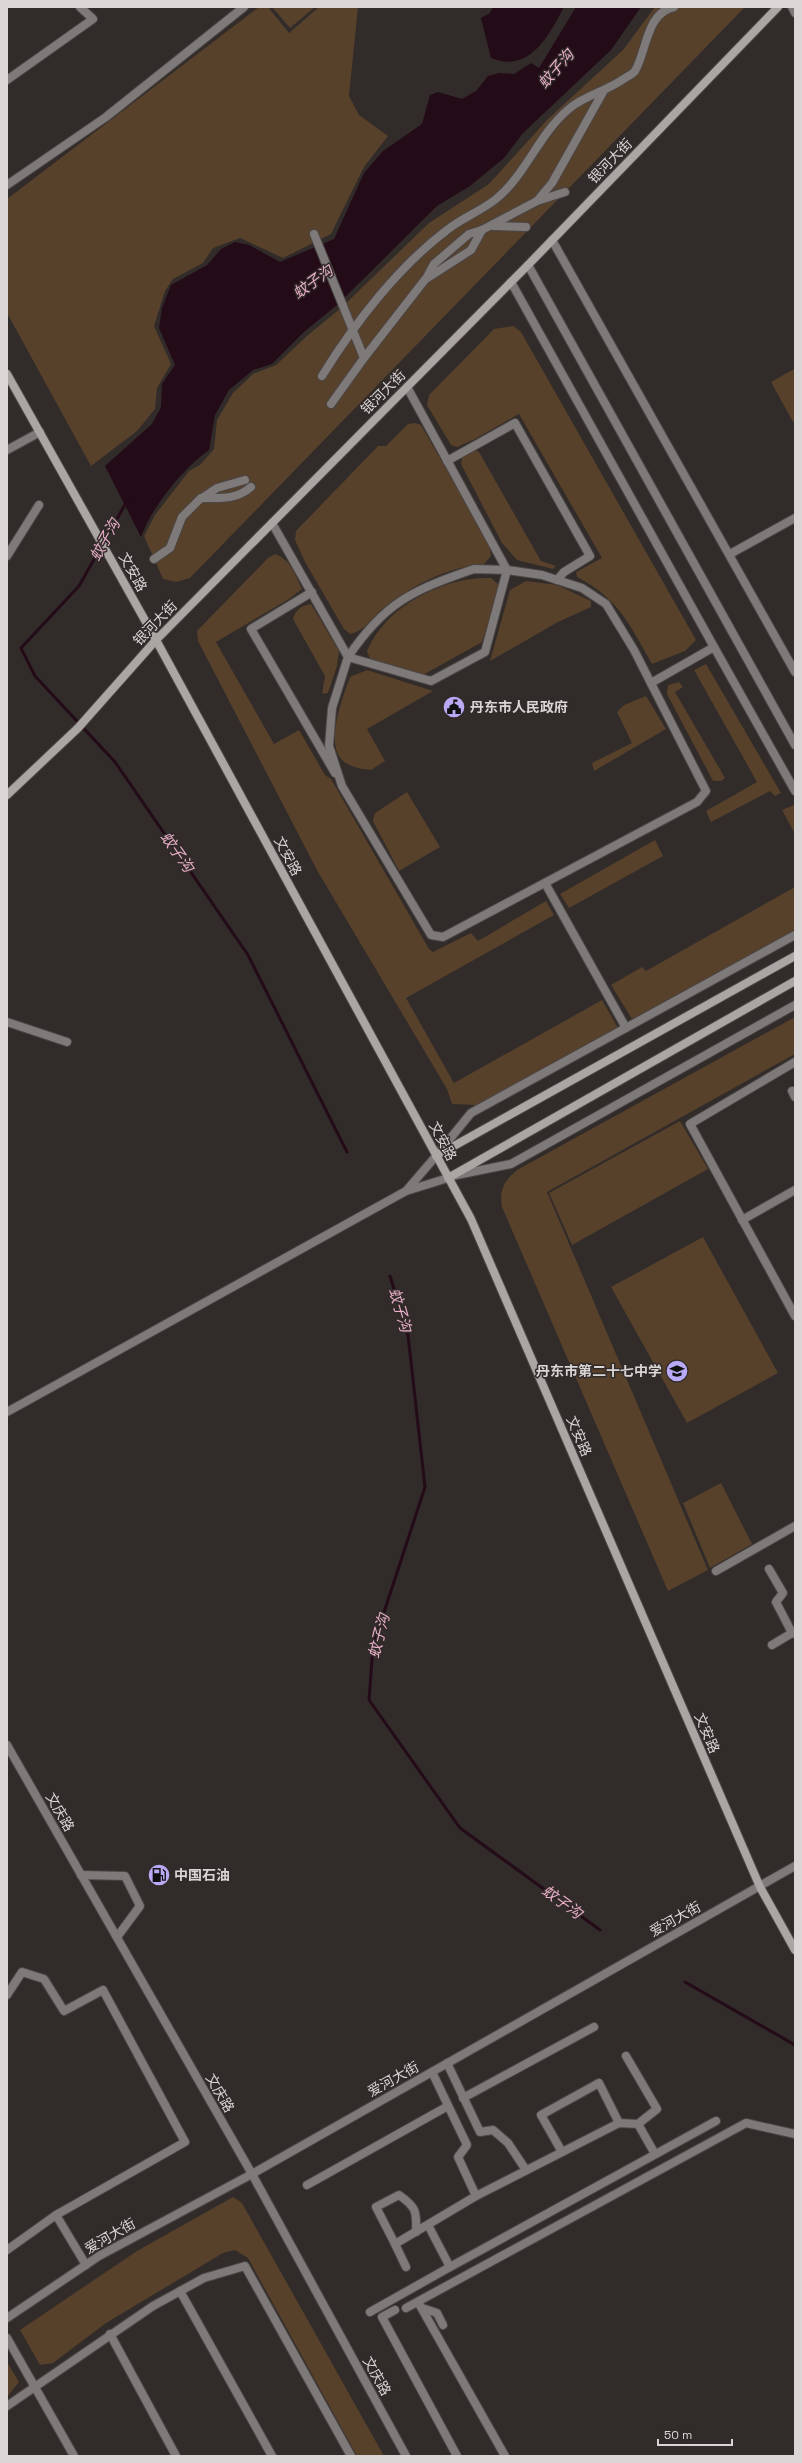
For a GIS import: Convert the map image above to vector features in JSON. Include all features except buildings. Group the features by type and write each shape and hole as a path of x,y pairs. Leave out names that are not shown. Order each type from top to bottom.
{"main road":[{"name":"银河大街","path":"7,795 81,725 156,640 528,265 778,7"},
{"name":"文安路","path":"7,374 156,640 471,1219 760,1887 795,1950"},
{"path":"436,1156 795,956"},
{"path":"448,1178 795,981"}],"street":[{"path":"7,80 93,19 80,7"},
{"path":"7,185 106,117 244,7"},
{"path":"322,376 351,331 418,256 447,230 496,199 516,178 538,142 570,107 603,92 635,72 649,29 667,8 674,7"},
{"path":"792,7 795,13"},
{"path":"537,201 552,183 603,92"},
{"path":"331,404 364,358 426,279 434,264 469,234 491,226 537,201 565,192"},
{"path":"491,226 526,227"},
{"path":"426,279 471,250 482,230"},
{"path":"314,234 351,331 364,358"},
{"path":"552,240 795,672"},
{"path":"528,265 795,745"},
{"path":"510,282 795,791"},
{"path":"272,522 348,657 431,681 485,652 507,570 407,386"},
{"path":"447,460 515,423 590,556 564,572 557,580"},
{"path":"7,450 40,432"},
{"path":"154,559 170,548 182,517 201,498 217,488 245,480"},
{"path":"201,498 226,498 242,494 251,487"},
{"path":"7,556 39,505"},
{"path":"730,554 795,518"},
{"path":"312,592 251,629 342,786 431,935 443,937 697,802 706,791 651,683 606,604 582,588 542,575 507,570 474,569 427,585 394,604 363,635 348,657 332,708 329,746 342,786"},
{"path":"651,683 714,647"},
{"path":"545,883 626,1028"},
{"path":"406,1190 471,1113 795,935"},
{"path":"7,1412 406,1190 448,1178 511,1164 795,1005"},
{"path":"7,1022 68,1042"},
{"path":"795,1062 690,1124 795,1316"},
{"path":"742,1220 795,1190"},
{"path":"716,1571 795,1526"},
{"path":"769,1569 783,1593 776,1602 794,1633 772,1645"},
{"name":"文庆路","path":"7,1745 252,2174 406,2456"},
{"name":"爱河大街","path":"7,2318 86,2265 252,2174 795,1866"},
{"path":"81,1875 125,1876 140,1906 116,1937"},
{"path":"7,1995 22,1972 44,1979 64,2012 103,1990 185,2142 56,2215 7,2250"},
{"path":"464,2098 594,2027"},
{"path":"394,2244 476,2196 526,2170 619,2123 638,2124 657,2109 626,2056"},
{"path":"447,2063 480,2132 493,2130 508,2143 526,2170"},
{"path":"432,2072 467,2145 458,2157 476,2196"},
{"path":"562,2152 541,2115 600,2083 619,2123"},
{"path":"307,2185 448,2106"},
{"path":"370,2312 716,2121"},
{"path":"638,2124 655,2154"},
{"path":"406,2308 420,2305 746,2124 795,2134"},
{"path":"406,2267 376,2207 399,2196 413,2205 417,2216 416,2232"},
{"path":"56,2215 86,2265"},
{"path":"428,2225 450,2267"},
{"path":"7,2406 110,2334 180,2291 204,2278 245,2266 351,2456"},
{"path":"180,2291 272,2456"},
{"path":"420,2305 437,2313 443,2325"},
{"path":"420,2305 505,2456"},
{"path":"395,2310 382,2316 457,2456"},
{"path":"110,2334 176,2456"},
{"path":"7,2338 74,2456"}],"shaded area":[{"path":"259,7 268,7 289,33 319,7 358,7 349,96 359,115 388,136 364,167 331,234 283,258 240,238 213,248 203,263 173,279 165,291 154,326 171,364 157,388 155,409 137,431 91,466 7,313 7,199"},
{"path":"272,7 315,7 290,28"},
{"path":"655,7 745,7 190,578 176,582 163,579 144,536 155,515 189,471 200,465 214,449 217,420 233,393 253,374 276,365 308,335 341,308 429,223 489,184 548,119 623,50"},
{"path":"513,326 521,332 696,640 685,651 652,664 637,637 613,603 591,585 577,577 576,572 602,558 519,414 473,440 457,447 451,445 427,405 429,395 494,329"},
{"path":"794,369 795,421 793,422 771,382"},
{"path":"415,423 421,425 489,544 491,556 484,564 456,569 430,579 417,586 381,610 360,630 350,634 344,629 305,562 295,540 296,531 378,446 386,446 408,424"},
{"path":"475,450 479,452 541,561 556,566 553,569 517,560 502,543 461,464 462,458"},
{"path":"275,554 289,564 302,589 289,599 216,642 274,744 299,730 325,775 331,779 429,949 433,952 471,933 478,941 546,901 554,915 406,998 454,1083 602,1000 618,1028 476,1105 452,1104 447,1089 318,872 198,641 197,631 268,558"},
{"path":"491,578 499,585 499,589 482,642 423,675 375,662 370,659 367,651 376,635 388,620 418,597 436,588 455,582"},
{"path":"526,581 557,585 591,601 591,607 558,622 490,661 510,590"},
{"path":"311,604 339,651 337,666 328,693 322,694 325,676 293,619 299,608"},
{"path":"706,664 781,793 775,796 770,791 711,822 706,811 757,782 694,670"},
{"path":"367,670 433,691 367,729 385,761 371,770 355,767 342,760 337,752 335,743 337,719 350,677"},
{"path":"679,682 683,687 675,692 725,778 721,781 713,781 667,694 668,685"},
{"path":"646,696 666,729 594,771 592,763 632,743 617,712 624,705"},
{"path":"407,792 440,847 399,871 373,821 375,813"},
{"path":"794,805 795,807 795,834 782,810"},
{"path":"655,840 663,856 569,908 560,894"},
{"path":"795,887 795,930 632,1019 611,985 642,967 646,971"},
{"path":"795,1017 795,1054 547,1192 708,1570 668,1591 502,1207 502,1191 506,1182 517,1170"},
{"path":"680,1121 708,1169 572,1245 549,1193"},
{"path":"703,1237 778,1373 687,1423 611,1287"},
{"path":"721,1483 752,1544 710,1568 683,1503"},
{"path":"233,2197 242,2203 384,2456 357,2456 248,2258 235,2250 223,2253 106,2323 53,2363 40,2365 20,2330 137,2251"},
{"path":"7,2362 19,2382 7,2397"}],"water":[{"path":"493,7 564,7 545,40 536,49 517,61 505,62 491,58 481,18 490,13"},
{"path":"576,7 641,7 611,50 523,133 504,158 470,186 437,206 337,305 305,331 272,364 253,370 229,390 215,415 209,450 189,467 169,489 146,525 141,537 105,466 152,424 161,407 162,384 175,365 159,328 162,308 171,285 207,265 221,249 235,242 249,245 280,262 334,239 364,173 383,151 422,124 430,95 438,92 462,99 476,91 488,76 499,73 514,74 531,63 539,68"}],"waterway":[{"name":"蚊子沟","path":"127,501 79,586 21,648 35,676 115,762 248,955 347,1152"},
{"name":"蚊子沟","path":"390,1276 408,1335 425,1487 373,1646 369,1700 460,1828 600,1930"},
{"name":"蚊子沟","path":"685,1982 795,2045"}],"place":[{"name":"丹东市人民政府","path":"454,707"},
{"name":"丹东市第二十七中学","path":"677,1371"},
{"name":"中国石油","path":"159,1875"}]}
